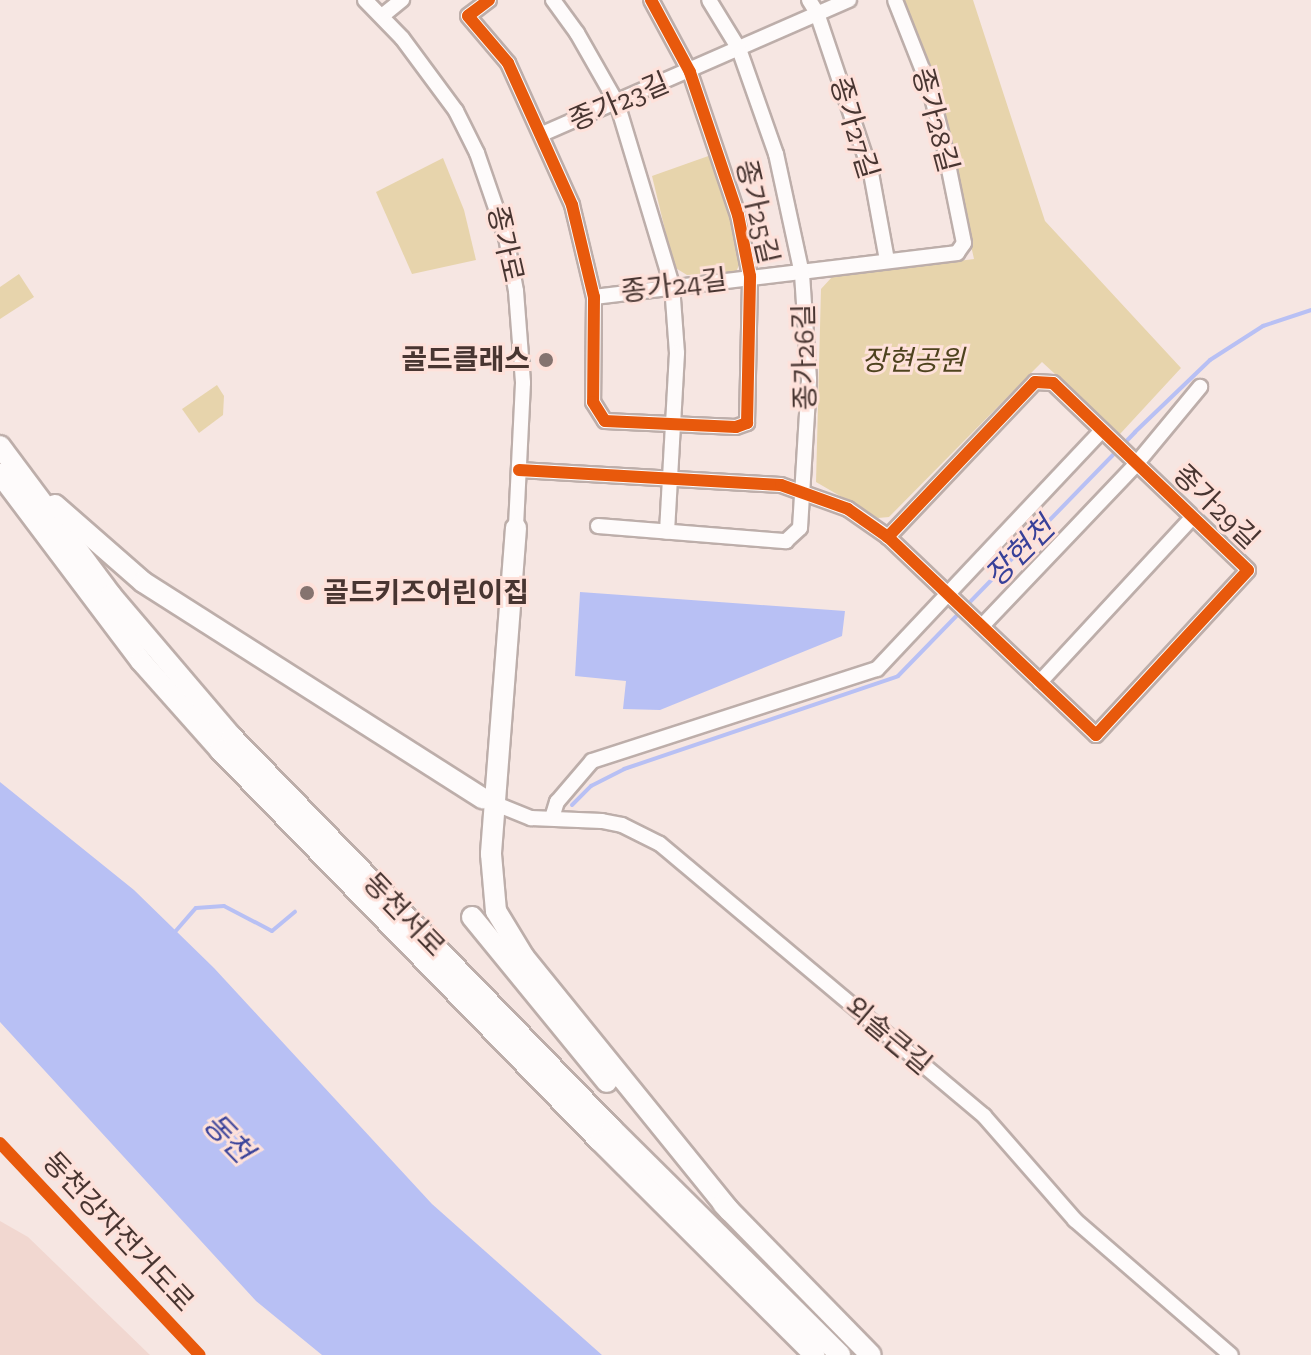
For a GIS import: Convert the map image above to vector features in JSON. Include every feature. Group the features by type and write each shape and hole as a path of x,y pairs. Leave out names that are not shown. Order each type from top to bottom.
{"main road":[{"path":"0,445 49,500 127,570 489,801"},
{"name":"동천서로","path":"0,445 111,595 232,737 612,1129 840,1355"},
{"name":"동천서로","path":"0,476 141,661 220,750 632,1174 815,1355"},
{"path":"516,528 493,828 492,893 496,911 514,944 730,1211"},
{"path":"472,917 637,1116 871,1355"}],"street":[{"name":"종가로","path":"365,0 382,16 456,111 492,189 506,237 521,338 516,528"},
{"path":"382,16 402,0"},
{"path":"489,0 468,16 508,63 572,205 594,297 593,402 605,421 673,423"},
{"path":"553,0 577,33 617,103 672,285 677,353 667,532"},
{"name":"종가25길","path":"651,0 690,72 738,215 750,276 747,423 736,427 673,423"},
{"name":"종가26길","path":"598,526 786,541 800,528 809,379 802,274 776,154 739,49 709,0"},
{"name":"종가23길","path":"542,134 690,72 739,49 813,7 849,0"},
{"name":"종가28길","path":"895,0 929,86 964,243"},
{"name":"종가27길","path":"813,7 871,173 887,260"},
{"name":"종가24길","path":"594,297 672,285 802,274 887,260 957,253 964,243"},
{"name":"종가29길","path":"519,470 781,485 848,509 888,537 1096,735 1248,570 1191,519 1053,383 1035,382 888,537"},
{"name":"종가29길","path":"978,623 1200,387"},
{"path":"552,818 557,802 592,761 666,740 877,669 1105,433"},
{"name":"종가29길","path":"1040,682 1191,519"},
{"name":"외솔큰길","path":"489,801 531,818 622,825 660,844 984,1116 1075,1220 1231,1355"}],"shaded area":[{"path":"0,1221 28,1237 150,1355 0,1355"}],"green space":[{"name":"장현공원","path":"904,0 973,0 1045,221 1181,368 1120,434 1042,362 889,517 878,518 816,482 821,289 832,277 974,259 932,69"},
{"path":"714,154 734,220 740,263 736,272 687,275 674,267 652,176"},
{"path":"443,158 464,210 476,260 412,274 376,192"},
{"path":"19,274 34,297 0,319 0,287"},
{"path":"217,385 224,396 223,415 199,433 182,409"}],"water":[{"path":"580,592 845,611 842,636 660,710 623,709 626,681 575,676"},
{"name":"동천","path":"0,782 134,890 214,968 432,1204 602,1355 322,1355 256,1301 0,1022"}],"waterway":[{"name":"장현천","path":"572,805 591,786 624,769 898,676 1135,432 1210,360 1263,326 1311,310"},
{"name":"장현천","path":"174,933 196,908 224,906 272,931 295,912"}],"cycle path":[{"path":"489,0 468,16 508,63 572,205 594,297 593,402 605,421 736,427 747,423 750,276 738,215 690,72 651,0"},
{"path":"519,470 781,485 848,509 888,537 1096,735 1248,570 1053,383 1035,382 888,537"},
{"name":"동천강자전거도로","path":"0,1143 200,1355"}],"place":[{"name":"골드클래스","path":"546,360"},
{"name":"골드키즈어린이집","path":"307,593"}]}
